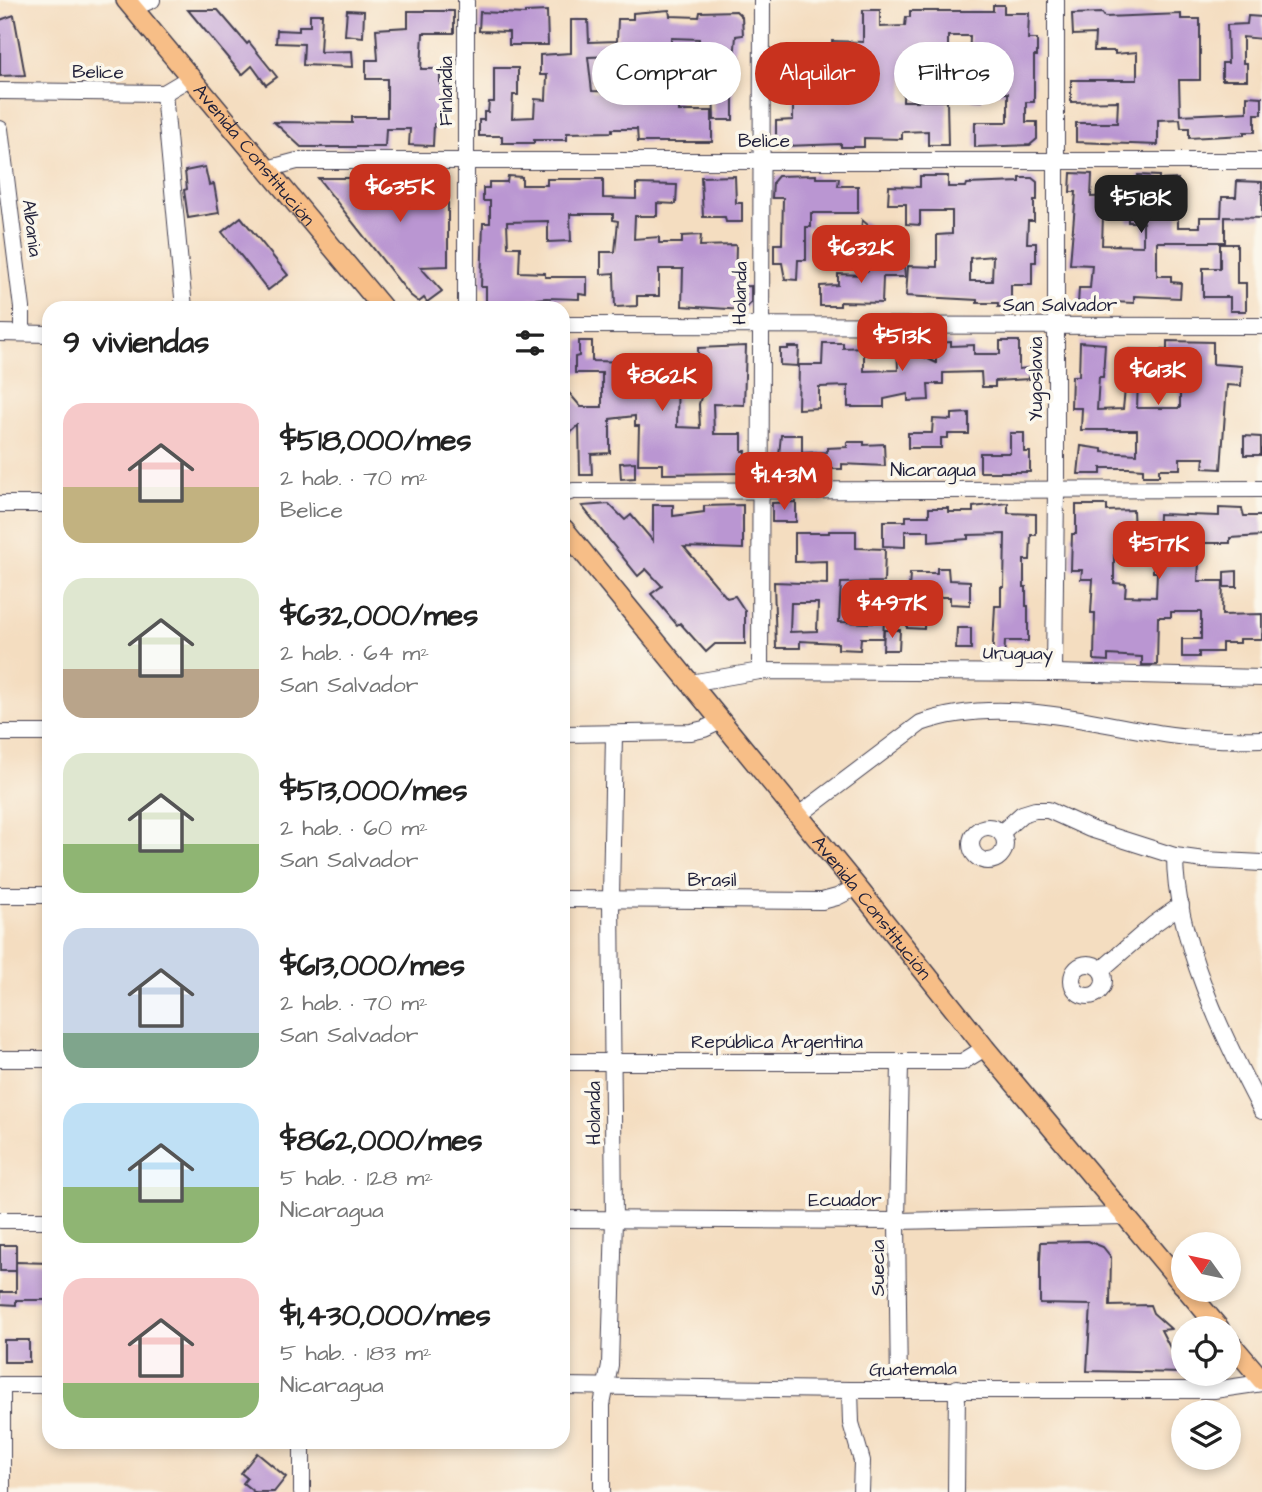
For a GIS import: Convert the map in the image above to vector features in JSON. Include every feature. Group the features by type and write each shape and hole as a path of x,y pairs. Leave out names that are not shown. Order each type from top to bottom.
{"main road":[{"name":"Avenida Constitución","path":"130,4 377,301"},
{"name":"Avenida Constitución","path":"570,536 985,1048 1171,1270"},
{"path":"1197,1302 1209,1316"},
{"path":"1241,1356 1262,1381"}],"street":[{"path":"130,4 152,0"},
{"name":"Finlandia","path":"466,0 466,301"},
{"name":"Holanda","path":"760,671 762,0"},
{"name":"Yugoslavia","path":"1054,673 1056,0"},
{"path":"183,301 164,93 191,77"},
{"name":"Belice","path":"0,91 164,93"},
{"name":"Albania","path":"0,129 22,309 22,333"},
{"name":"Belice","path":"267,169 297,161 1262,161"},
{"name":"San Salvador","path":"570,325 1262,326"},
{"path":"0,333 42,334"},
{"name":"Nicaragua","path":"570,492 1262,489"},
{"path":"0,504 42,504"},
{"name":"Uruguay","path":"690,683 760,671 1262,678"},
{"path":"799,816 921,723 938,717 1018,711 1103,722 1170,735 1213,739 1262,739"},
{"path":"570,734 691,732 721,721"},
{"path":"0,733 42,733"},
{"name":"Holanda","path":"602,1492 602,1405 610,1365 614,1219 611,899 614,734"},
{"path":"1001,833 1021,814 1048,810 1090,828 1175,856 1262,863"},
{"path":"1175,856 1175,874 1192,948 1233,1056 1262,1111"},
{"name":"Brasil","path":"570,899 822,901 857,887"},
{"path":"0,895 42,895"},
{"path":"1101,970 1154,924 1181,905"},
{"name":"República Argentina","path":"570,1062 962,1062 985,1048"},
{"path":"0,1059 42,1059"},
{"name":"Suecia","path":"899,1389 897,1221 900,1063"},
{"name":"Ecuador","path":"570,1219 897,1221 1126,1216"},
{"path":"0,1220 42,1220"},
{"name":"Guatemala","path":"570,1386 850,1390 1214,1390 1262,1381"},
{"path":"2,1492 1,1385 42,1385"},
{"path":"956,1492 957,1388"},
{"path":"850,1390 851,1423 862,1461 860,1492"},
{"path":"302,1449 302,1492"}],"building":[{"path":"993,5 1004,5 1004,13 1029,13 1028,39 1037,39 1037,56 1034,56 1034,102 1026,102 1026,122 1037,122 1037,139 1030,145 975,147 975,122 1008,122 1008,105 1014,105 1014,42 970,42 970,36 948,36 948,42 894,42 894,105 947,105 948,145 928,145 928,131 902,132 902,139 864,138 864,147 841,147 841,144 785,146 776,140 776,121 793,120 793,105 880,105 880,42 863,42 863,10 880,10 880,27 905,26 910,11 993,11"},
{"path":"188,10 218,10 247,44 249,42 277,77 266,85 252,66 242,75"},
{"path":"347,10 364,11 363,37 345,35"},
{"path":"669,10 670,16 699,17 700,12 736,11 742,17 743,35 736,36 736,42 699,42 699,39 671,38 671,42 592,42 592,57 588,57 592,105 679,105 679,111 712,111 712,142 638,142 637,129 567,133 567,140 534,140 534,143 502,143 502,136 479,136 479,120 484,120 484,112 488,112 489,102 494,102 494,68 518,68 518,95 513,95 512,118 534,117 535,99 546,100 547,75 540,75 540,55 571,53 571,20 588,20 589,42 617,41 618,19 633,19 633,13"},
{"path":"408,11 454,11 454,33 423,33 421,69 440,69 440,85 449,86 449,100 445,100 444,124 434,124 433,146 409,145 410,129 386,129 385,147 301,147 274,122 352,123 352,117 387,117 387,79 366,79 366,60 378,60 376,29 408,27"},
{"path":"547,11 548,45 509,45 509,32 479,31 480,12 525,14"},
{"path":"1102,13 1105,17 1181,14 1181,19 1200,19 1200,80 1179,80 1180,115 1247,112 1247,96 1262,97 1262,114 1255,114 1255,132 1189,138 1189,128 1181,128 1180,119 1158,120 1158,145 1076,142 1076,123 1117,123 1118,101 1071,102 1071,80 1137,80 1137,52 1115,54 1115,51 1094,51 1095,34 1073,35 1072,14"},
{"path":"310,14 322,14 320,52 352,51 353,67 303,65 304,44 276,43 277,30 299,31 299,26 310,26"},
{"path":"14,15 25,75 0,76 0,20"},
{"path":"1248,16 1262,17 1262,39 1243,37 1243,63 1247,63 1247,80 1222,80 1222,63 1228,63 1227,25 1247,24"},
{"path":"714,105 733,105 733,120 714,120"},
{"path":"205,167 209,185 214,184 219,213 188,218 184,190 187,189 185,171"},
{"path":"1071,173 1092,174 1091,197 1114,196 1115,181 1138,182 1138,175 1159,176 1159,180 1178,179 1178,227 1200,227 1200,217 1221,217 1222,197 1236,197 1237,181 1262,182 1262,218 1225,217 1225,242 1157,242 1157,276 1171,276 1171,282 1181,283 1180,298 1134,296 1134,303 1112,302 1111,307 1078,305 1079,288 1090,288 1092,265 1070,264 1076,192 1070,192","holes":["1103,215 1128,215 1128,222 1143,222 1143,246 1102,245"]},
{"path":"816,175 816,178 839,178 838,186 858,186 858,213 811,213 811,227 806,227 806,260 798,260 797,280 785,279 782,263 774,263 774,244 782,244 783,198 772,198 773,182 778,176"},
{"path":"508,176 522,177 522,185 547,185 547,179 603,179 603,198 636,199 636,184 677,185 676,204 657,203 657,216 635,216 634,239 659,237 659,243 682,243 682,236 701,235 700,246 736,245 735,287 751,286 751,303 744,310 682,306 683,269 659,269 659,296 637,296 637,306 615,307 614,273 601,274 601,252 615,252 618,221 613,220 613,214 570,214 571,241 548,242 548,221 507,222 508,247 520,247 519,272 545,273 545,277 587,277 587,295 579,294 579,299 486,301 486,287 481,287 483,223 490,223 490,201 483,201 483,188 489,188 489,182 507,182"},
{"path":"735,176 736,203 742,203 742,222 726,222 725,217 703,217 701,177"},
{"path":"920,176 948,176 948,187 1020,182 1020,178 1032,178 1037,182 1034,221 1028,221 1027,243 1036,243 1036,262 1032,262 1032,285 1011,285 1011,307 998,307 998,303 977,303 977,300 906,296 908,266 937,267 937,235 952,234 952,211 920,211 920,225 906,224 906,204 888,204 889,186 920,187","holes":["993,256 992,281 970,281 970,258"]},
{"path":"318,178 448,178 448,266 420,267 442,291 428,301 424,298 418,301 410,295"},
{"path":"241,217 288,275 268,290 222,232"},
{"path":"862,220 885,239 868,258 869,243 847,243 861,234"},
{"path":"1220,244 1237,244 1237,283 1246,283 1246,311 1230,311 1230,297 1203,297 1203,268 1220,268"},
{"path":"868,262 904,262 905,277 883,277 882,303 840,302 840,306 820,306 820,286 838,285 838,274 862,275 862,271 868,271"},
{"path":"579,341 592,341 592,361 634,362 634,380 657,380 658,364 678,365 677,427 700,428 699,404 704,387 699,387 698,348 746,346 744,405 713,404 714,434 742,434 742,451 746,451 745,468 740,473 663,474 663,464 638,464 639,426 635,426 635,416 610,419 610,453 591,454 592,475 580,475 579,425 570,433 570,394 581,407 602,407 602,373 575,373 575,357 579,356"},
{"path":"1000,341 1019,341 1019,369 1028,368 1029,379 995,381 995,387 982,387 981,372 943,373 943,384 928,384 929,400 908,401 908,394 884,399 884,407 848,407 848,386 819,387 819,408 798,409 799,365 822,365 823,343 843,343 843,348 864,347 864,371 898,370 897,344 936,363 936,343 951,342 951,346 974,345 974,354 1000,354"},
{"path":"1167,341 1213,342 1213,364 1242,366 1241,386 1227,385 1221,469 1203,468 1204,458 1180,458 1180,469 1159,469 1159,476 1143,476 1143,469 1129,468 1101,468 1101,474 1078,474 1081,446 1102,449 1102,452 1137,454 1137,430 1081,430 1082,408 1071,408 1072,376 1079,376 1080,342 1105,344 1097,410 1123,409 1129,349 1167,350","holes":["1138,381 1180,381 1180,408 1137,408"]},
{"path":"799,347 798,366 780,365 780,349"},
{"path":"969,413 969,434 948,434 948,438 941,438 941,448 908,448 908,433 932,433 933,419 952,420 952,414"},
{"path":"1010,433 1024,433 1024,452 1030,452 1030,472 980,472 980,453 1010,453"},
{"path":"781,435 802,435 802,453 827,452 827,448 847,447 847,442 884,444 885,466 842,464 842,469 828,469 827,464 778,465"},
{"path":"1244,436 1261,437 1261,455 1244,455"},
{"path":"635,462 635,478 621,479 620,463"},
{"path":"796,502 796,522 772,522 772,503"},
{"path":"1008,503 1008,513 1036,514 1036,535 1031,535 1030,560 1024,560 1028,641 1005,641 1004,662 992,662 995,606 1001,606 1001,587 1004,587 1005,534 968,535 968,539 929,542 929,531 905,531 905,547 883,546 883,521 906,521 906,516 929,516 929,508 948,508 948,512 973,512 973,507"},
{"path":"609,504 625,520 631,515 653,541 653,505 673,505 673,516 704,512 704,506 743,505 743,549 684,547 727,598 735,596 745,611 745,644 715,644 706,652 680,623 677,625 651,594 662,586 646,569 638,576 582,506"},
{"path":"1076,505 1107,505 1107,511 1133,510 1134,533 1125,533 1125,555 1114,555 1114,583 1126,584 1125,596 1156,597 1157,572 1153,572 1153,547 1158,547 1159,514 1219,516 1219,508 1242,509 1244,516 1262,516 1262,536 1230,538 1230,543 1200,543 1198,581 1223,581 1222,615 1262,614 1262,639 1240,639 1240,643 1222,643 1222,652 1199,652 1199,657 1182,657 1182,639 1201,639 1201,612 1171,612 1171,617 1158,617 1157,665 1142,665 1142,657 1108,655 1108,661 1094,660 1095,613 1091,613 1093,579 1081,579 1082,570 1071,570 1072,534 1076,534"},
{"path":"856,531 856,548 885,549 884,582 841,583 839,622 873,623 873,619 884,620 883,638 861,638 860,650 838,649 838,643 800,641 800,648 776,648 774,582 827,584 827,561 795,562 795,533","holes":["791,603 818,603 817,631 790,632"]},
{"path":"937,568 948,568 949,580 970,581 970,605 950,604 950,597 925,597 924,629 907,628 910,573 937,573"},
{"path":"1237,571 1237,587 1224,587 1224,572"},
{"path":"957,628 971,628 971,649 956,649"},
{"path":"884,630 900,630 899,650 883,650"},
{"path":"1088,1241 1103,1247 1111,1257 1110,1306 1150,1305 1153,1313 1171,1329 1161,1330 1171,1350 1171,1373 1087,1371 1091,1305 1040,1304 1041,1242"},
{"path":"0,1245 16,1245 16,1271 0,1271"},
{"path":"16,1262 42,1263 42,1300 16,1300 16,1305 0,1304 0,1292 16,1292"},
{"path":"4,1340 29,1340 29,1362 4,1362"},
{"path":"257,1453 286,1477 274,1492 254,1492 243,1483 247,1478 241,1473"}]}
